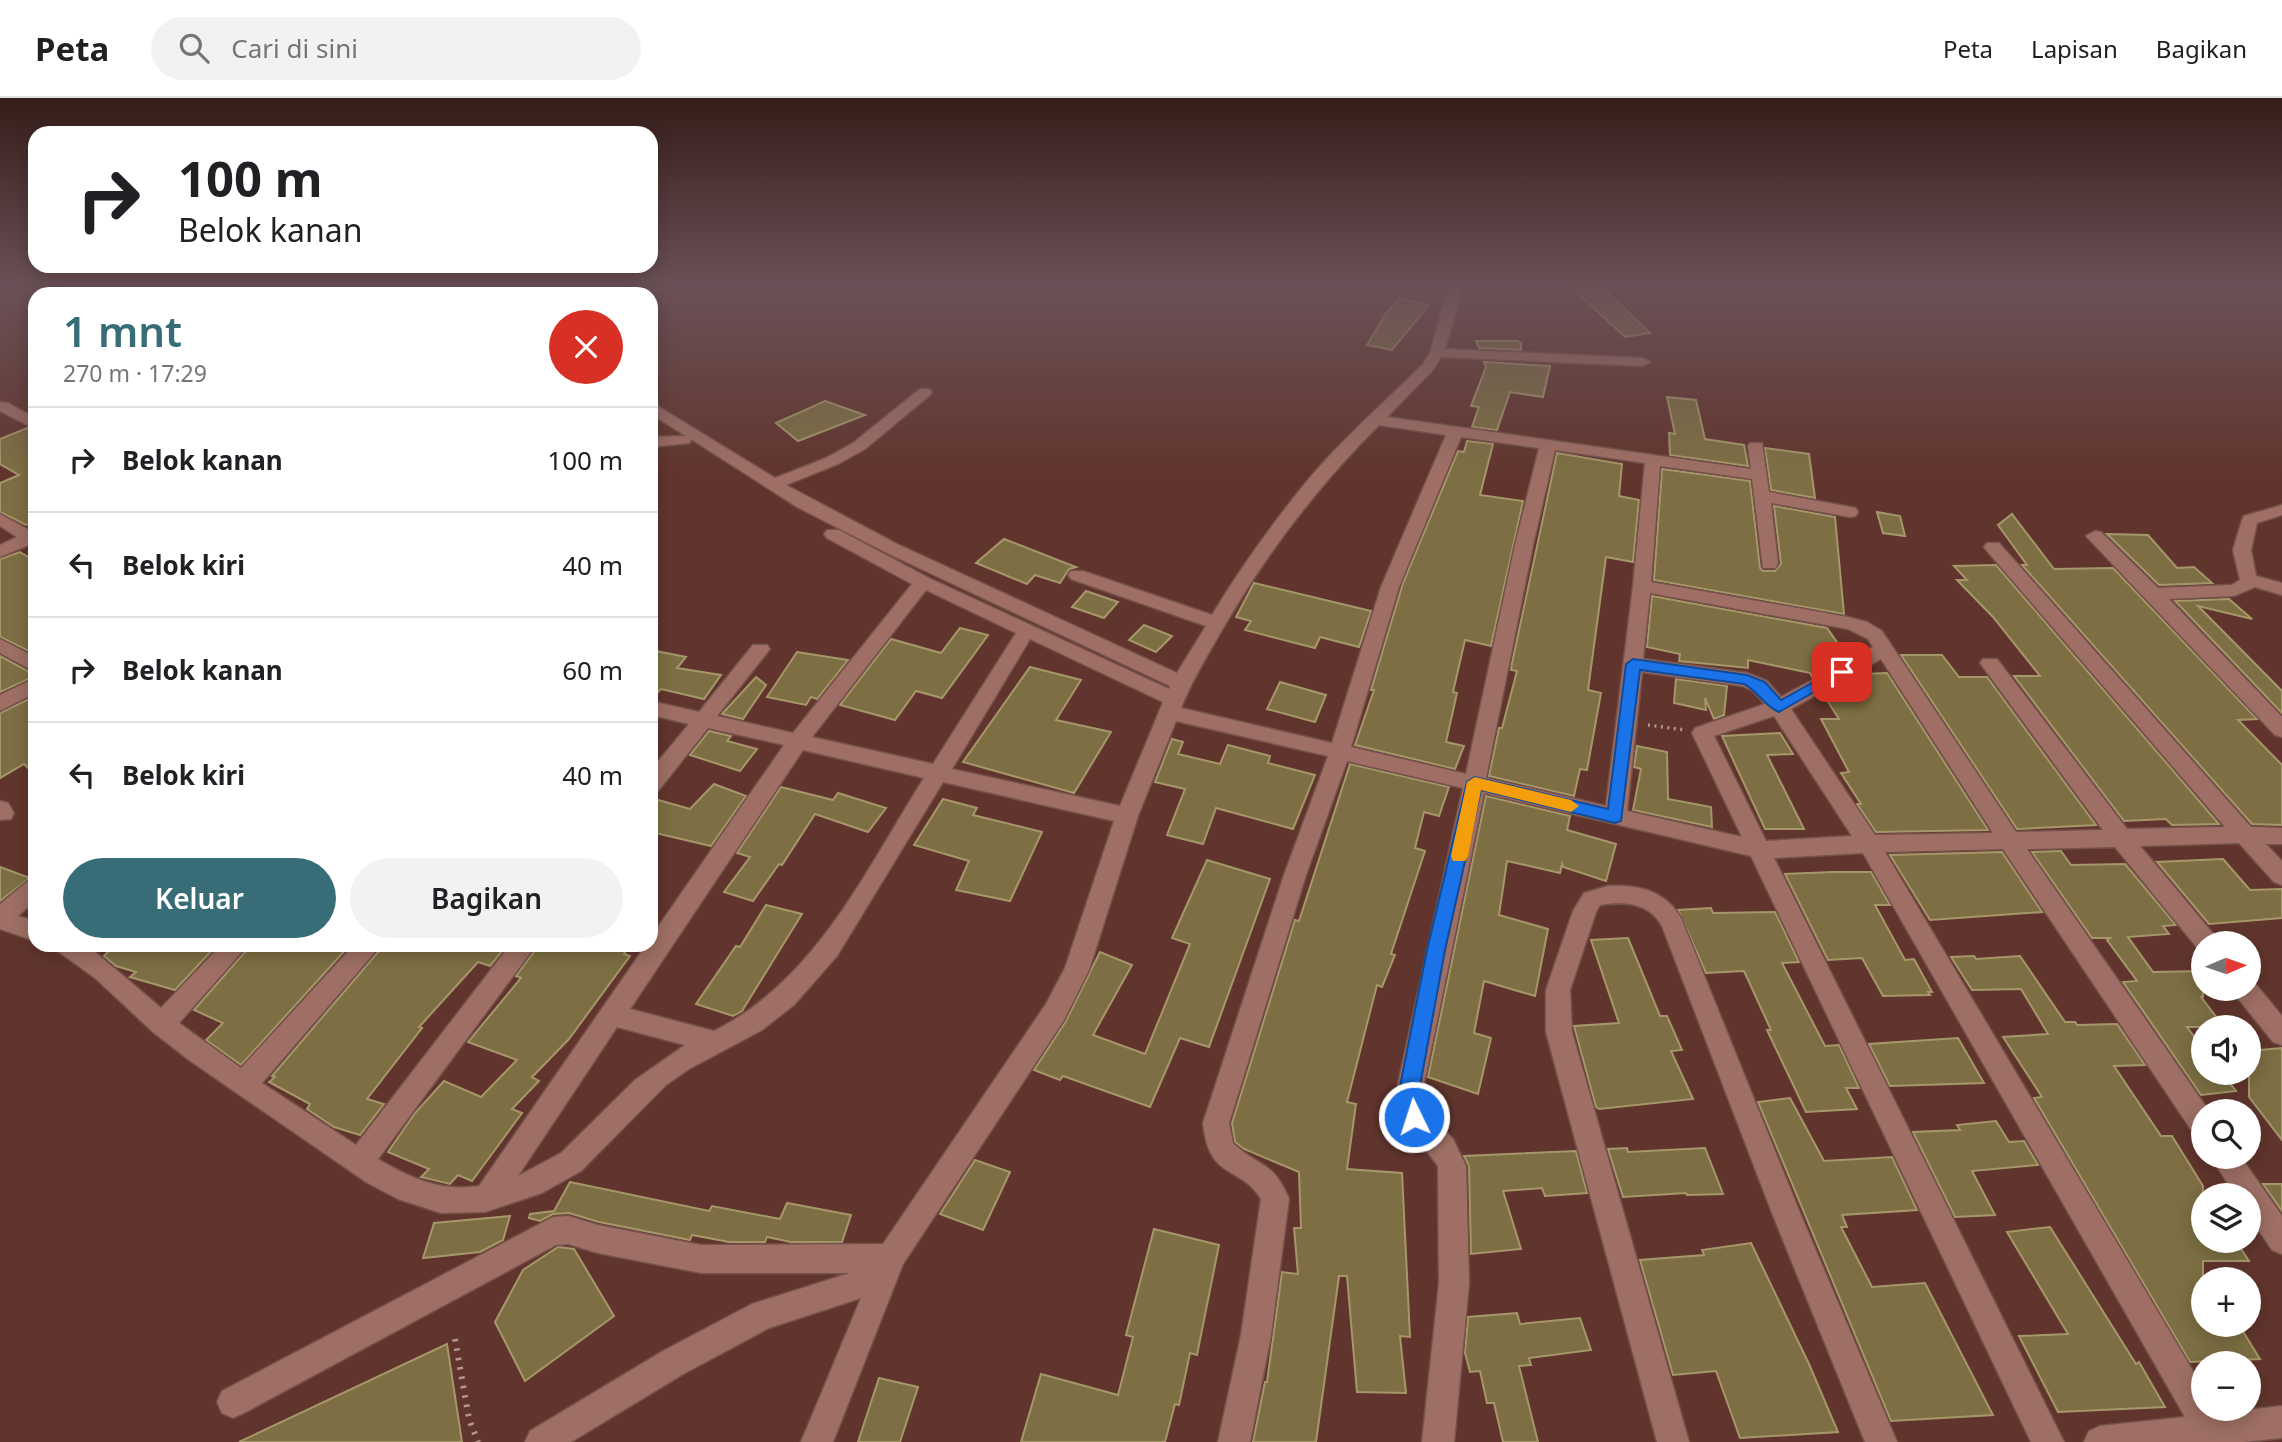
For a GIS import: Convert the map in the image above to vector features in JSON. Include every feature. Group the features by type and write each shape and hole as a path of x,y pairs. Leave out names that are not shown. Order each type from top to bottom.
{"street":[{"path":"817,1442 888,1267 1055,1012 1077,970 1127,816 1175,698 1217,623 1242,581 1305,494 1414,383 1438,348"},
{"path":"1437,353 1643,362"},
{"path":"773,485 832,461 859,446 925,392"},
{"path":"3,406 28,420"},
{"path":"658,411 773,485 891,548 1086,641 1175,698"},
{"path":"1376,420 1758,475"},
{"path":"658,423 783,506 923,582 1175,698 1339,754 1475,782 1761,850 2009,840 2282,836"},
{"path":"1234,1442 1256,1335 1275,1208 1270,1186 1221,1152 1216,1137 1216,1123 1295,875 1339,754 1390,587 1429,488 1456,430"},
{"path":"658,442 684,440"},
{"path":"1438,1442 1454,1283 1452,1166 1447,1152 1420,1127 1414,1117 1410,1086 1436,950 1475,782 1522,552 1548,445"},
{"path":"1756,446 1769,564"},
{"path":"1615,817 1642,586 1653,458"},
{"path":"1762,496 1850,512"},
{"path":"2249,580 2241,551 2250,520 2282,510"},
{"path":"0,519 28,535"},
{"path":"2095,536 2154,594 2282,730"},
{"path":"0,552 28,540"},
{"path":"1993,547 2282,876"},
{"path":"1077,575 1217,623"},
{"path":"2249,580 2282,589"},
{"path":"2154,594 2234,590 2246,586 2249,580"},
{"path":"658,948 797,742 923,582"},
{"path":"1642,586 1860,626 1875,635 2009,840 2191,1107"},
{"path":"86,952 162,1024 243,1085 359,1162 428,1196 444,1201 487,1198 533,1184 561,1169 592,1144 627,1102 659,1075 753,1022 806,978 829,949 1026,631"},
{"path":"0,645 28,662"},
{"path":"658,776 760,649"},
{"path":"1884,649 1779,707 1702,733 2049,1442"},
{"path":"1990,663 2121,838 2197,931"},
{"path":"1633,664 1747,680 1760,686 1779,707 1869,844 2209,1428"},
{"path":"0,704 28,689"},
{"path":"658,710 1127,816"},
{"path":"28,894 0,918 28,929"},
{"path":"1673,1442 1559,1032 1558,990 1586,911 1592,900 1605,895 1638,897 1656,903 1673,925 1786,1213 1881,1442"},
{"path":"162,1024 229,952"},
{"path":"243,1085 363,952"},
{"path":"359,1162 519,952"},
{"path":"487,1198 655,952"},
{"path":"2255,1001 2282,1034"},
{"path":"613,1015 716,1042"},
{"path":"2233,1169 2282,1240"},
{"path":"233,1402 553,1231 568,1230 597,1239 701,1259 888,1267"},
{"path":"546,1441 674,1362 763,1315 888,1267"},
{"path":"2100,1442 2282,1422"}],"path":[{"path":"1626,722 1702,733"},
{"path":"455,1339 470,1419 478,1442"}],"building":[{"path":"1479,348 1521,348 1521,350"},
{"path":"1484,362 1550,366 1543,397 1510,392 1497,430 1472,427 1479,407 1471,406 1486,367"},
{"path":"1667,397 1696,400 1705,439 1744,445 1748,466 1670,455 1669,433 1675,434"},
{"path":"825,401 865,415 798,441 776,423"},
{"path":"28,428 26,525 0,512 0,483 19,475 0,464 0,439"},
{"path":"1467,441 1493,444 1480,495 1523,501 1491,646 1465,640 1453,692 1457,693 1446,742 1464,746 1455,769 1355,745 1374,690 1371,690 1403,583 1458,451 1464,452"},
{"path":"1765,448 1809,454 1815,498 1771,490"},
{"path":"1557,453 1622,464 1619,496 1639,500 1633,562 1606,557 1588,690 1601,693 1587,770 1580,769 1574,796 1489,776 1499,728 1502,728 1517,671 1511,670 1512,663"},
{"path":"1662,469 1750,481 1760,568 1763,571 1775,571 1781,564 1774,506 1835,517 1844,614 1654,580"},
{"path":"1877,512 1900,516 1905,536 1883,533"},
{"path":"2012,514 2054,569 2113,568 2257,719 2238,720 2282,765 2282,825 2252,824 2022,565 2027,565 1998,525"},
{"path":"2107,534 2148,535 2177,568 2194,567 2212,583 2159,585"},
{"path":"1004,539 1076,567 1069,569 1060,583 1035,575 1027,584 976,563"},
{"path":"20,552 28,557 28,651 0,637 0,559"},
{"path":"1996,565 2219,824 2172,825 2166,819 2124,821 2014,676 2040,676 1993,617 1957,580 1967,580 1954,566"},
{"path":"1254,583 1371,611 1359,647 1320,637 1315,648 1245,630 1251,621 1236,617"},
{"path":"1086,591 1118,602 1104,618 1072,607"},
{"path":"1652,596 1827,628 1848,658 1812,677 1810,673 1748,660 1748,668 1679,661 1680,654 1647,647"},
{"path":"2229,599 2252,619 2198,606 2282,691 2282,713 2175,601"},
{"path":"1144,625 1172,636 1156,652 1129,640"},
{"path":"960,628 988,635 942,698 916,691 895,720 840,705 891,639 941,653"},
{"path":"658,651 686,657 677,668 721,675 704,699 661,689 658,692"},
{"path":"797,652 848,660 817,699 811,697 806,705 767,697"},
{"path":"1901,655 1942,655 1959,677 1987,677 2096,825 2017,829"},
{"path":"0,656 28,671 28,679 0,692"},
{"path":"1030,667 1081,680 1056,720 1111,732 1074,793 963,762"},
{"path":"1887,673 1988,830 1876,832 1857,804 1861,804 1841,773 1849,772 1821,719 1839,719 1823,694 1859,674"},
{"path":"756,677 766,685 743,719 722,714"},
{"path":"1676,679 1727,686 1724,715 1714,719 1705,698 1706,710 1674,703"},
{"path":"1280,682 1326,695 1315,722 1267,709"},
{"path":"28,699 28,768 24,764 0,778 0,713"},
{"path":"709,731 731,736 727,741 757,749 740,771 690,755"},
{"path":"1780,733 1793,754 1767,755 1804,829 1765,829 1722,736"},
{"path":"1172,739 1183,742 1178,754 1220,764 1228,745 1270,756 1268,763 1315,775 1293,829 1216,808 1203,844 1167,835 1185,789 1155,782"},
{"path":"1637,746 1667,752 1668,799 1711,807 1712,827 1633,810 1641,769 1634,767"},
{"path":"1350,764 1449,787 1439,816 1424,812 1415,848 1425,851 1391,954 1395,955 1382,987 1377,985 1347,1102 1356,1104 1347,1169 1402,1173 1410,1337 1400,1336 1406,1393 1357,1392 1347,1276 1339,1276 1316,1442 1253,1442 1267,1382 1282,1272 1298,1274 1294,1228 1301,1228 1299,1172 1244,1149 1235,1142 1232,1123 1295,920 1299,921"},
{"path":"714,784 746,796 711,846 658,834 658,800 690,809"},
{"path":"781,787 833,800 838,793 886,808 868,832 815,814 782,865 779,864 753,901 724,892 750,857 737,853"},
{"path":"1486,796 1570,816 1567,830 1616,844 1606,881 1563,867 1562,864 1560,873 1507,861 1499,915 1548,929 1535,996 1484,981 1474,1033 1491,1038 1478,1094 1428,1077"},
{"path":"943,799 977,808 973,815 1042,832 1010,901 956,890 969,861 914,845"},
{"path":"2061,851 2071,865 2125,864 2176,925 2163,926 2169,934 2128,937 2153,972 2191,971 2191,1001 2204,1001 2215,1015 2191,1015 2191,1027 2187,1027 2191,1032 2191,1081 2123,982 2137,981 2107,940 2110,938 2092,938 2032,852"},
{"path":"2002,852 2042,912 1930,920 1890,855"},
{"path":"2223,859 2250,890 2282,889 2282,918 2209,924 2157,862"},
{"path":"1207,860 1270,879 1209,1047 1180,1038 1150,1107 1063,1076 1060,1080 1034,1070 1066,1021 1100,952 1132,965 1093,1035 1145,1054 1190,944 1172,938"},
{"path":"0,867 28,877 28,880 0,901"},
{"path":"1871,872 1890,905 1875,905 1905,960 1914,959 1932,992 1928,992 1930,995 1883,996 1862,958 1828,960 1785,874"},
{"path":"766,905 802,914 742,1011 733,1016 696,1004 736,946 740,947"},
{"path":"1711,908 1713,913 1775,912 1799,962 1782,963 1825,1046 1839,1045 1859,1088 1846,1088 1857,1109 1806,1112 1767,1030 1771,1030 1744,971 1706,973 1678,910"},
{"path":"1628,938 1660,1016 1667,1016 1682,1050 1671,1051 1693,1099 1599,1109 1596,1107 1574,1026 1619,1023 1591,940"},
{"path":"108,952 210,952 175,990 130,977 136,972 116,966 104,956"},
{"path":"245,952 344,952 241,1065 206,1040 223,1023 194,1010"},
{"path":"378,952 501,952 490,966 478,962 419,1027 422,1028 367,1099 384,1104 360,1135 334,1127 307,1109 310,1104 269,1082 275,1077 272,1076"},
{"path":"534,952 625,952 624,954 630,956 569,1039 532,1077 539,1081 512,1109 522,1113 472,1181 458,1175 450,1184 421,1177 429,1169 388,1152 415,1113 444,1081 481,1097 517,1060 468,1042 521,978 516,976"},
{"path":"1974,956 1976,959 2020,956 2065,1022 2075,1022 2077,1025 2117,1024 2145,1065 2114,1066 2161,1136 2172,1136 2201,1183 2191,1183 2191,1253 2244,1253 2249,1261 2203,1261 2203,1267 2191,1267 2191,1337 2246,1337 2255,1351 2191,1351 2190,1362 2034,1098 2042,1097 2003,1037 2048,1034 2021,989 1972,990 1951,957"},
{"path":"1958,1038 1984,1083 1890,1086 1869,1044"},
{"path":"2282,1048 2282,1140 2261,1113 2261,1099 2249,1097 2249,1085 2261,1085 2261,1050"},
{"path":"2194,1085 2231,1085 2236,1091 2201,1095"},
{"path":"1790,1098 1824,1161 1892,1157 1917,1210 1842,1215 1847,1227 1841,1227 1872,1287 1925,1283 1993,1415 1891,1421 1758,1102"},
{"path":"1996,1121 2009,1142 2024,1141 2038,1165 1972,1171 1995,1215 1955,1217 1913,1132 1960,1130 1957,1125"},
{"path":"1627,1148 1628,1152 1705,1148 1723,1194 1686,1193 1623,1197 1608,1149"},
{"path":"1576,1151 1587,1193 1545,1196 1542,1188 1503,1191 1521,1249 1471,1254 1469,1166 1464,1156"},
{"path":"975,1160 1010,1172 983,1230 940,1214"},
{"path":"570,1182 709,1211 712,1206 780,1219 787,1203 851,1215 842,1242 791,1242 767,1237 765,1242 729,1242 692,1235 690,1240 599,1222 569,1213 553,1214 540,1221 529,1218 530,1214 554,1211"},
{"path":"2263,1184 2282,1184 2282,1211"},
{"path":"510,1216 503,1240 480,1252 423,1258 434,1223"},
{"path":"2050,1227 2136,1364 2139,1362 2165,1407 2058,1412 2019,1336 2068,1334 2007,1232"},
{"path":"1154,1229 1219,1245 1197,1355 1190,1353 1179,1405 1175,1404 1165,1442 1021,1442 1041,1374 1118,1395 1133,1337 1126,1335"},
{"path":"1751,1243 1838,1432 1740,1438 1716,1371 1673,1375 1640,1260 1704,1255 1702,1250"},
{"path":"558,1247 574,1249 614,1316 525,1381 495,1322 523,1270"},
{"path":"1517,1313 1520,1324 1580,1318 1591,1350 1529,1358 1531,1365 1519,1366 1538,1442 1503,1442 1494,1403 1487,1403 1480,1371 1470,1372 1465,1353 1468,1317"},
{"path":"447,1344 462,1442 239,1442"},
{"path":"879,1378 918,1387 900,1442 858,1442"}],"slow traffic":[{"path":"1459,856 1475,782 1571,806"}],"route":[{"path":"1414,1117 1410,1086 1436,950 1475,782 1615,817 1633,664 1754,682 1779,707 1842,672"}]}
